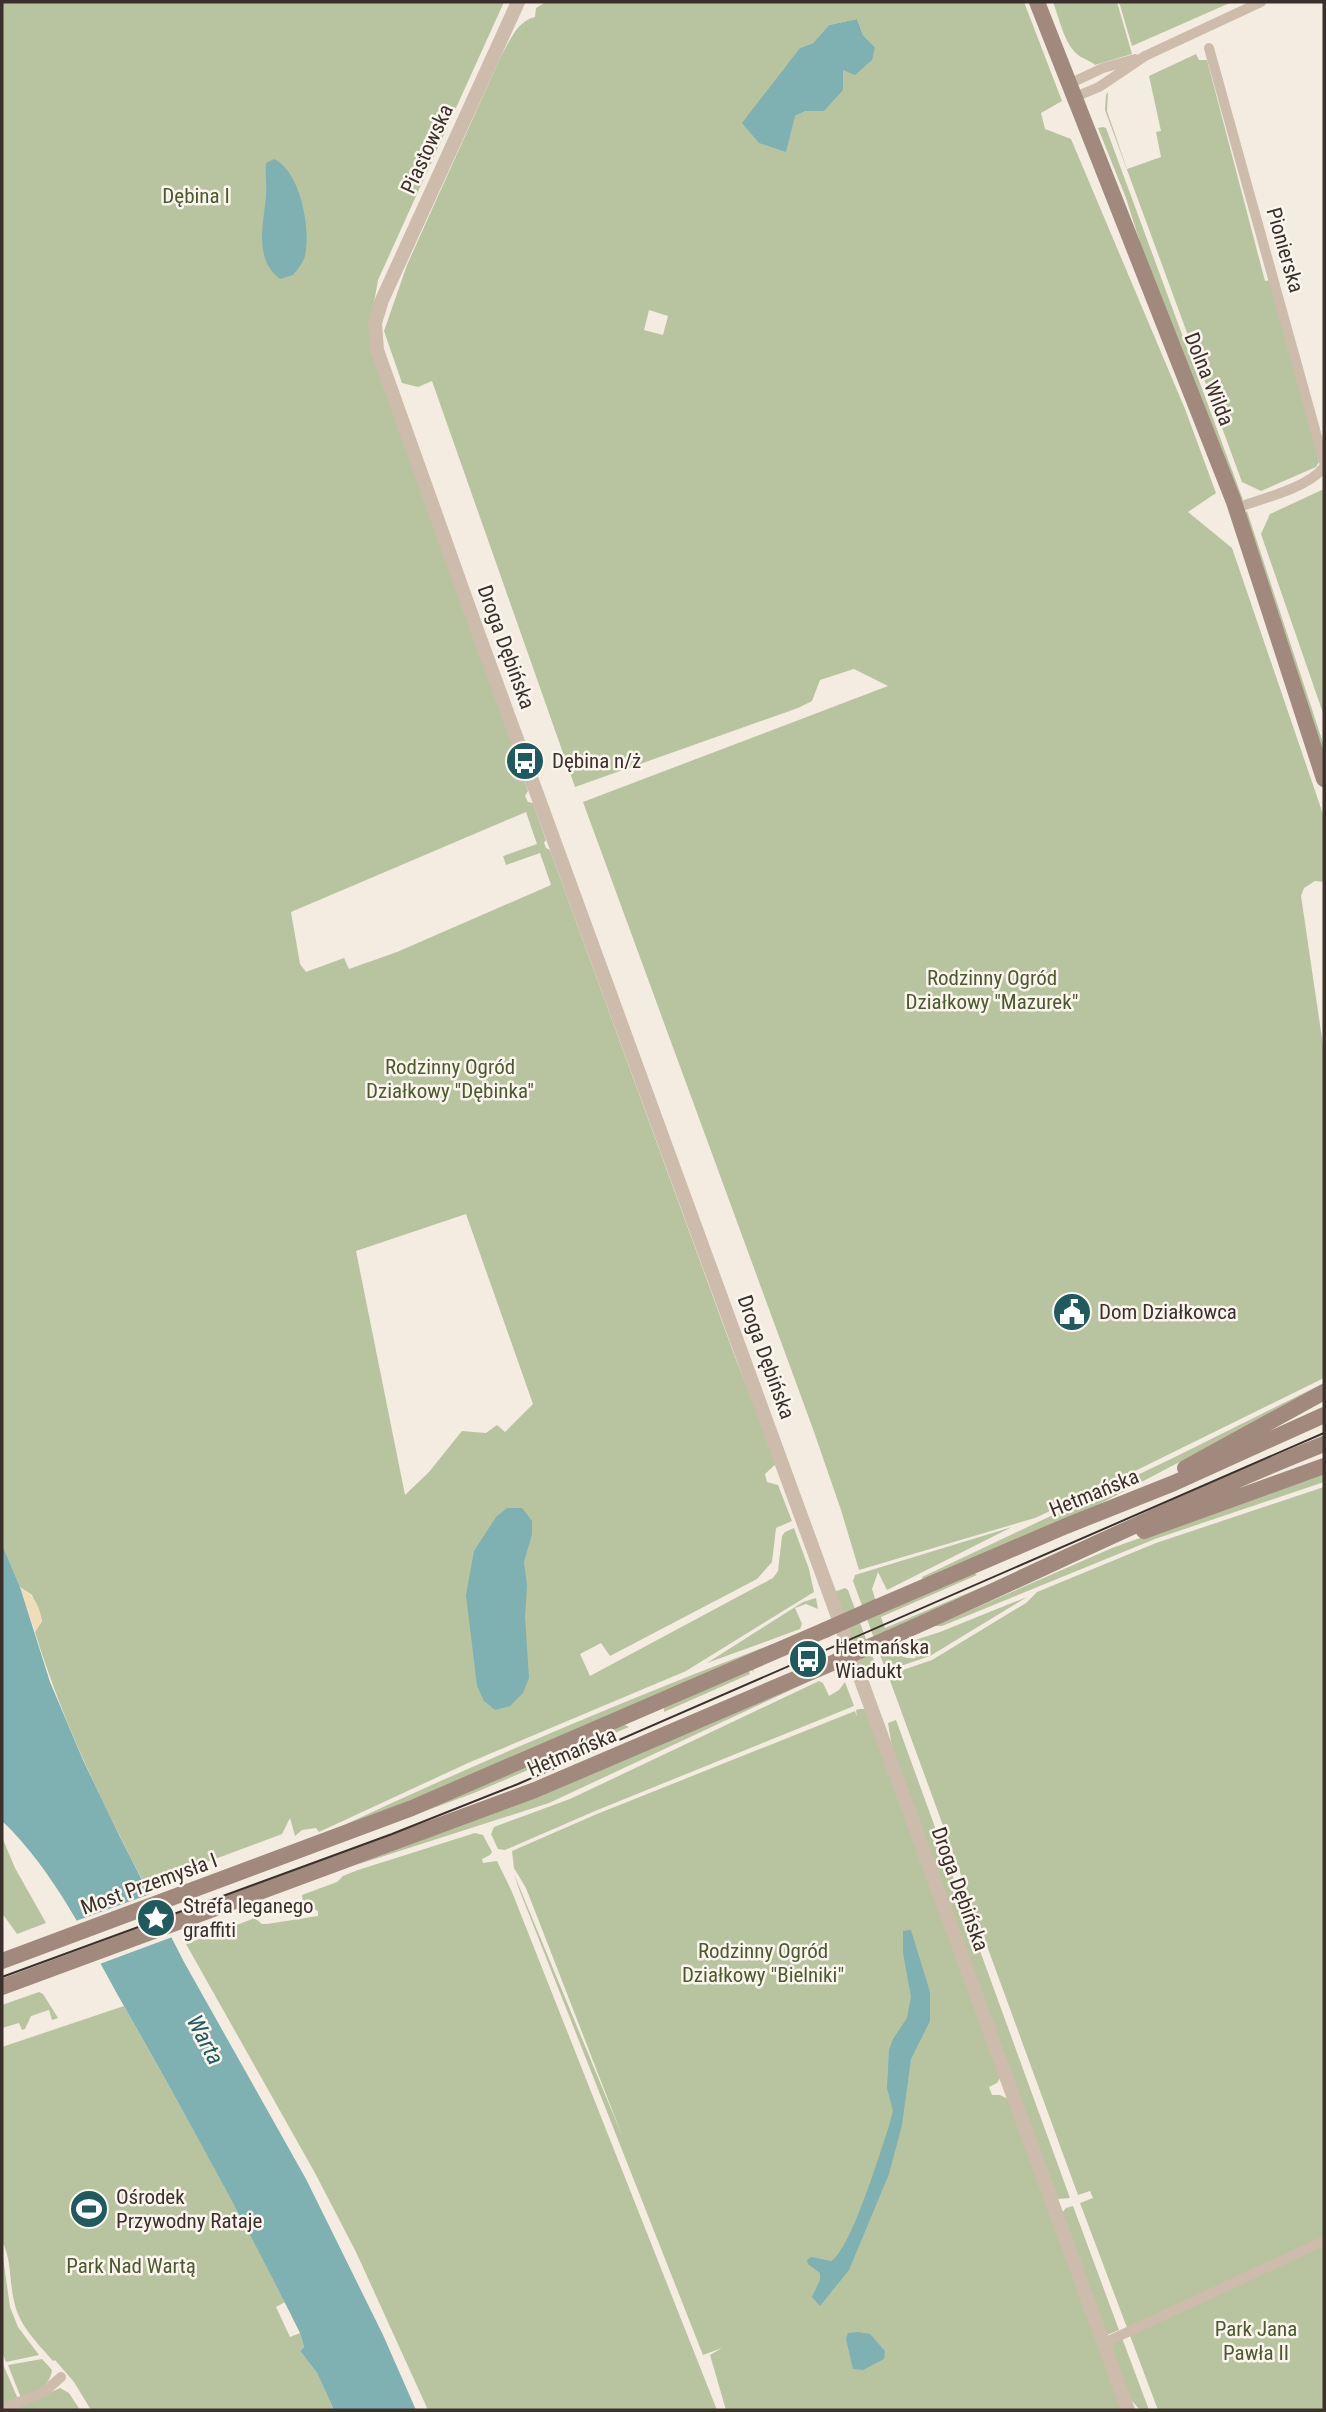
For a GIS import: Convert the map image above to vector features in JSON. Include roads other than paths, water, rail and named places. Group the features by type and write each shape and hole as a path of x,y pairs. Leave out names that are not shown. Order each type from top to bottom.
{"main road":[{"name":"Dolna Wilda","path":"1037,2 1236,508 1324,779"},
{"path":"1094,1516 1324,1392"},
{"name":"Hetmańska","path":"310,1848 467,1786 877,1607 1212,1467 1324,1415"},
{"path":"1081,1552 1154,1516 1324,1444"},
{"path":"1081,1552 1324,1466"},
{"name":"Hetmańska","path":"2,1987 535,1790 837,1661 1081,1552"},
{"name":"Most Przemysła I","path":"2,1961 310,1848"}],"street":[{"name":"Piastowska","path":"377,315 404,250 519,2"},
{"path":"1072,90 1099,87 1145,57 1261,2"},
{"name":"Pionierska","path":"1209,48 1324,464"},
{"name":"Droga Dębińska","path":"377,315 375,335 379,360 1128,2410"},
{"path":"1236,508 1301,484 1319,474 1324,464"},
{"path":"1104,2343 1324,2241"},
{"path":"2,2409 44,2392 61,2377"}],"water":[{"path":"857,19 863,35 875,47 872,60 855,75 843,70 843,90 824,111 806,111 795,116 786,152 759,143 742,123 800,48 813,43 829,25"},
{"path":"274,159 291,176 297,188 306,231 303,261 293,275 280,279 266,262 262,241 266,163"},
{"path":"507,1508 522,1508 532,1521 532,1534 524,1562 529,1678 523,1693 510,1706 495,1710 484,1701 477,1686 466,1595 474,1551 496,1517"},
{"name":"Warta","path":"2,1544 20,1587 50,1682 83,1760 184,1962 306,2179 383,2335 416,2410 334,2410 317,2373 300,2351 304,2347 300,2333 258,2250 84,1933 38,1862 2,1821"},
{"path":"911,1930 930,1992 930,2021 911,2059 902,2125 889,2174 849,2270 820,2306 812,2297 820,2280 820,2273 808,2264 807,2260 811,2257 831,2261 839,2254 856,2221 893,2111 887,2088 889,2050 907,2018 911,1997 903,1953 903,1931"},
{"path":"848,2333 870,2334 885,2351 884,2359 863,2370 853,2369 846,2339"}],"tram line":[{"path":"2,1977 392,1834 518,1784 1324,1433"}],"place":[{"name":"Dębina n/ż","path":"525,761"},
{"name":"Dom Działkowca","path":"1072,1312"},
{"name":"Hetmańska Wiadukt","path":"808,1659"},
{"name":"Strefa leganego graffiti","path":"156,1918"},
{"name":"Ośrodek Przywodny Rataje","path":"89,2209"}],"park label":[{"name":"Dębina I","path":"196,196"},
{"name":"Rodzinny Ogród Działkowy \"Mazurek\"","path":"992,990"},
{"name":"Rodzinny Ogród Działkowy \"Dębinka\"","path":"450,1079"},
{"name":"Rodzinny Ogród Działkowy \"Bielniki\"","path":"763,1963"},
{"name":"Park Nad Wartą","path":"131,2266"},
{"name":"Park Jana Pawła II","path":"1256,2341"}]}
